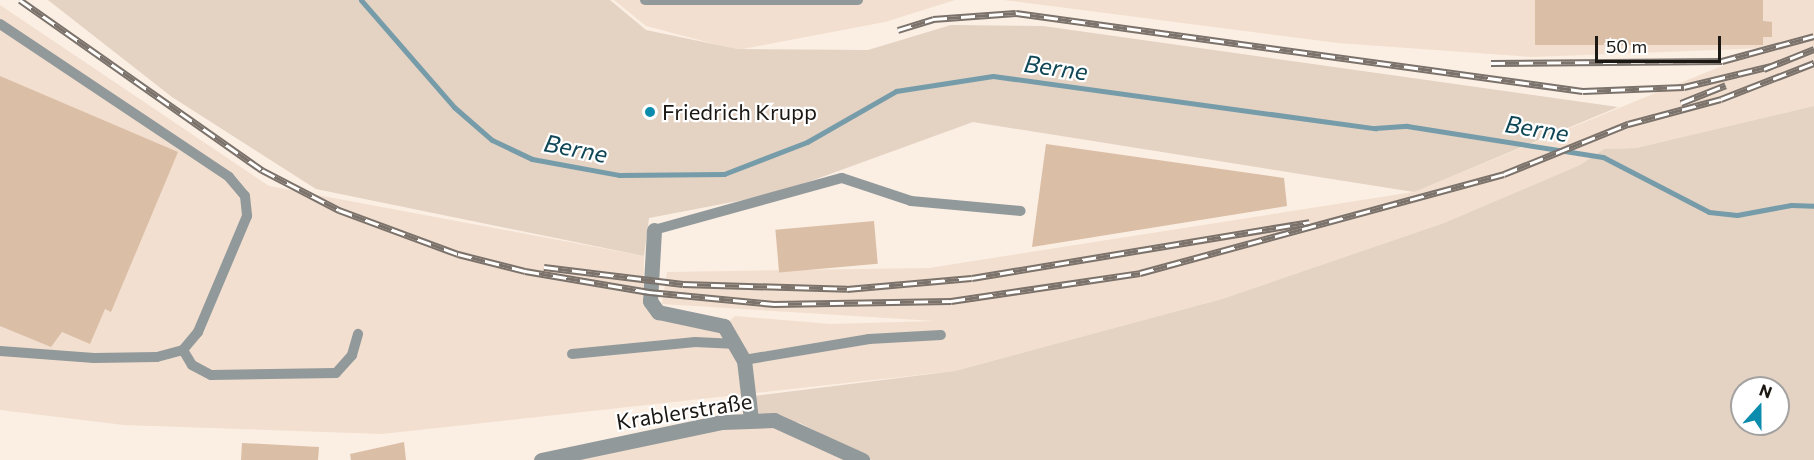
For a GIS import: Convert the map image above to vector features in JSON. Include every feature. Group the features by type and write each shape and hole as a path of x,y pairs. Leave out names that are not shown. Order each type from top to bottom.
{"street":[{"path":"654,230 650,301 658,312 724,326 737,344 744,360 751,420"},
{"name":"Krablerstraße","path":"542,460 604,454 751,420 797,427 862,460"}],"lane":[{"path":"645,0 858,0"},
{"path":"0,24 161,129 229,177 245,196 247,216 198,332 183,350 157,357 94,358 0,351"},
{"path":"654,230 842,178 911,201 1021,211"},
{"path":"183,350 192,365 211,375 336,373 352,355 358,334"},
{"path":"744,360 870,339 941,334"},
{"path":"572,354 695,342 737,344"}],"shaded area":[{"path":"48,0 610,0 646,30 737,49 868,50 951,25 1043,26 1618,107 1414,192 973,122 775,194 649,218 644,256 316,189 172,97"},
{"path":"614,0 955,0 885,22 737,50 646,26"},
{"path":"1004,0 1814,0 1814,106 1636,148 1604,149 1580,165 1444,223 1222,299 955,371 382,434 124,425 0,410 0,5 269,186 644,256 643,301 720,329 750,359 727,323 735,316 831,324 935,321 662,304 667,272 929,268 1413,192 1766,48 1532,57 1338,43"},
{"path":"1814,106 1814,460 872,460 800,423 756,414 754,396 955,371 1222,299 1444,223 1580,165 1604,149 1636,148"},
{"path":"774,423 855,460 548,460 724,424"}],"building":[{"path":"1535,0 1763,0 1763,21 1772,22 1772,37 1763,37 1763,45 1535,45"},
{"path":"0,76 178,152 111,312 105,309 90,344 62,332 51,347 0,326"},
{"path":"1046,144 1284,178 1287,206 1032,247"},
{"path":"874,221 878,264 779,272 775,230"},
{"path":"404,442 406,460 351,460 350,454"},
{"path":"242,443 319,447 318,460 241,460"}],"waterway":[{"name":"Berne","path":"361,0 454,107 492,140 532,159 619,175 724,174 807,142 896,91 993,76 1375,128 1407,126 1603,157 1709,212 1737,215 1791,205 1814,206"}],"railway":[{"path":"20,0 262,170 339,210 458,254 525,271 649,292 774,304 951,301 1140,273 1504,174 1628,124 1721,99 1814,63"},
{"path":"898,30 933,19 1016,13 1583,91 1684,87 1771,66"},
{"path":"1491,63 1722,61 1814,36"},
{"path":"1764,69 1814,49"},
{"path":"1681,103 1726,85"},
{"path":"544,267 683,284 847,289 972,278 1309,222"}],"place":[{"name":"Friedrich Krupp","path":"650,112"}]}
